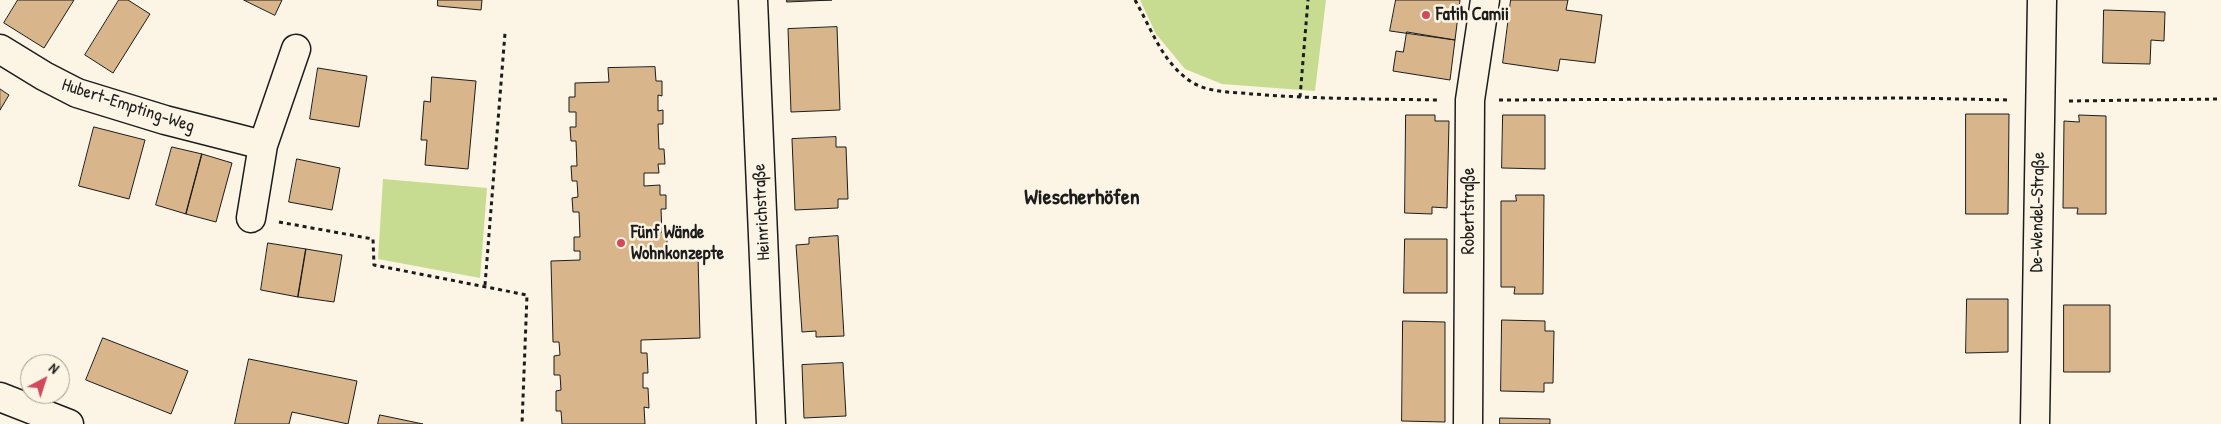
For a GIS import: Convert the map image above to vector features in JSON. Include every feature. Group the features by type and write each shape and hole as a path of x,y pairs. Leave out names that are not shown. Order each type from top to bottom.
{"street":[{"name":"Heinrichstraße","path":"754,0 771,424"},
{"name":"Robertstraße","path":"1468,424 1470,100 1485,0"},
{"name":"De-Wendel-Straße","path":"2035,424 2042,0"},
{"name":"Hubert-Empting-Weg","path":"0,49 44,76 78,93 164,120 263,145"},
{"path":"251,218 263,145 296,49"},
{"path":"0,397 69,424"}],"path":[{"path":"1136,0 1161,49 1174,68 1192,82 1213,90 1300,98 1378,98"},
{"path":"1300,98 1308,0"},
{"path":"485,285 505,33"},
{"path":"1546,99 1908,98"},
{"path":"2138,100 2221,99"},
{"path":"251,218 373,239 374,265 485,285 527,295 522,424"}],"green space":[{"path":"1140,0 1326,0 1315,91 1222,84 1185,69 1156,34"},
{"path":"383,179 487,188 480,278 378,259"}],"building":[{"path":"18,0 74,0 44,48 4,23"},
{"path":"119,0 128,0 150,14 113,73 85,55"},
{"path":"244,0 282,0 275,15"},
{"path":"438,0 482,0 481,10 438,6"},
{"path":"787,0 832,0 787,2"},
{"name":"Fatih Camii","path":"1396,0 1460,0 1455,40 1390,31"},
{"path":"1511,0 1568,0 1566,10 1602,15 1595,63 1560,59 1558,71 1503,63"},
{"path":"2104,10 2165,12 2164,41 2151,40 2150,64 2103,63"},
{"path":"837,27 840,110 791,112 788,29"},
{"path":"1407,32 1455,40 1450,80 1393,71 1396,51 1403,52"},
{"name":"Fünf Wände Wohnkonzepte","path":"655,67 656,81 662,81 662,96 658,95 658,111 663,110 663,124 658,124 659,149 664,149 665,164 658,164 659,173 644,173 644,186 660,185 660,195 666,195 666,209 661,209 662,233 667,233 667,248 662,248 662,256 698,255 700,338 641,340 641,353 647,353 648,373 643,373 643,388 648,388 649,408 644,407 645,424 562,424 561,411 556,411 556,391 561,390 560,375 554,375 554,356 560,355 559,342 553,342 551,261 580,260 580,251 574,251 574,237 580,237 579,212 573,212 572,198 578,197 577,181 572,181 571,166 577,166 576,141 571,141 570,127 576,127 576,112 569,112 569,97 575,97 575,83 609,82 608,68"},
{"path":"318,68 367,76 359,127 310,119"},
{"path":"432,77 476,81 468,169 425,165 427,140 421,140 424,101 430,102"},
{"path":"0,89 9,95 0,110"},
{"path":"1966,114 2009,114 2008,214 1966,214"},
{"path":"1406,115 1435,115 1435,121 1449,121 1447,208 1432,207 1432,214 1405,213"},
{"path":"1503,115 1545,115 1545,169 1502,168"},
{"path":"2079,115 2106,116 2106,214 2077,214 2078,208 2063,208 2064,121 2079,122"},
{"path":"94,127 145,140 129,199 79,186"},
{"path":"836,137 836,147 846,147 848,199 838,199 838,208 795,210 792,139"},
{"path":"172,147 202,154 186,214 156,205"},
{"path":"202,154 232,163 216,222 186,214"},
{"path":"297,159 340,168 332,210 289,202"},
{"path":"1516,195 1544,195 1543,294 1514,294 1515,287 1501,287 1501,201 1516,201"},
{"path":"838,236 844,336 816,337 816,331 802,332 796,245 809,244 809,238"},
{"path":"1405,239 1447,239 1447,293 1404,293"},
{"path":"268,243 306,249 298,297 261,290"},
{"path":"306,249 342,255 334,302 298,297"},
{"path":"1967,299 2008,299 2008,352 1966,353"},
{"path":"2064,305 2110,305 2110,372 2064,372"},
{"path":"1502,320 1545,321 1545,331 1554,331 1553,383 1544,383 1544,392 1501,391"},
{"path":"1403,321 1445,322 1445,422 1402,421"},
{"path":"103,338 188,371 171,414 86,380"},
{"path":"249,359 357,381 348,424 292,412 289,424 235,424"},
{"path":"843,363 846,416 804,418 802,365"},
{"path":"380,415 423,424 378,424"},
{"path":"1500,418 1550,419 1550,424 1500,424"}],"place":[{"name":"Fatih Camii","path":"1426,15"},
{"name":"Fünf Wände Wohnkonzepte","path":"621,243"}],"district":[{"name":"Wiescherhöfen","path":"1082,198"}]}
